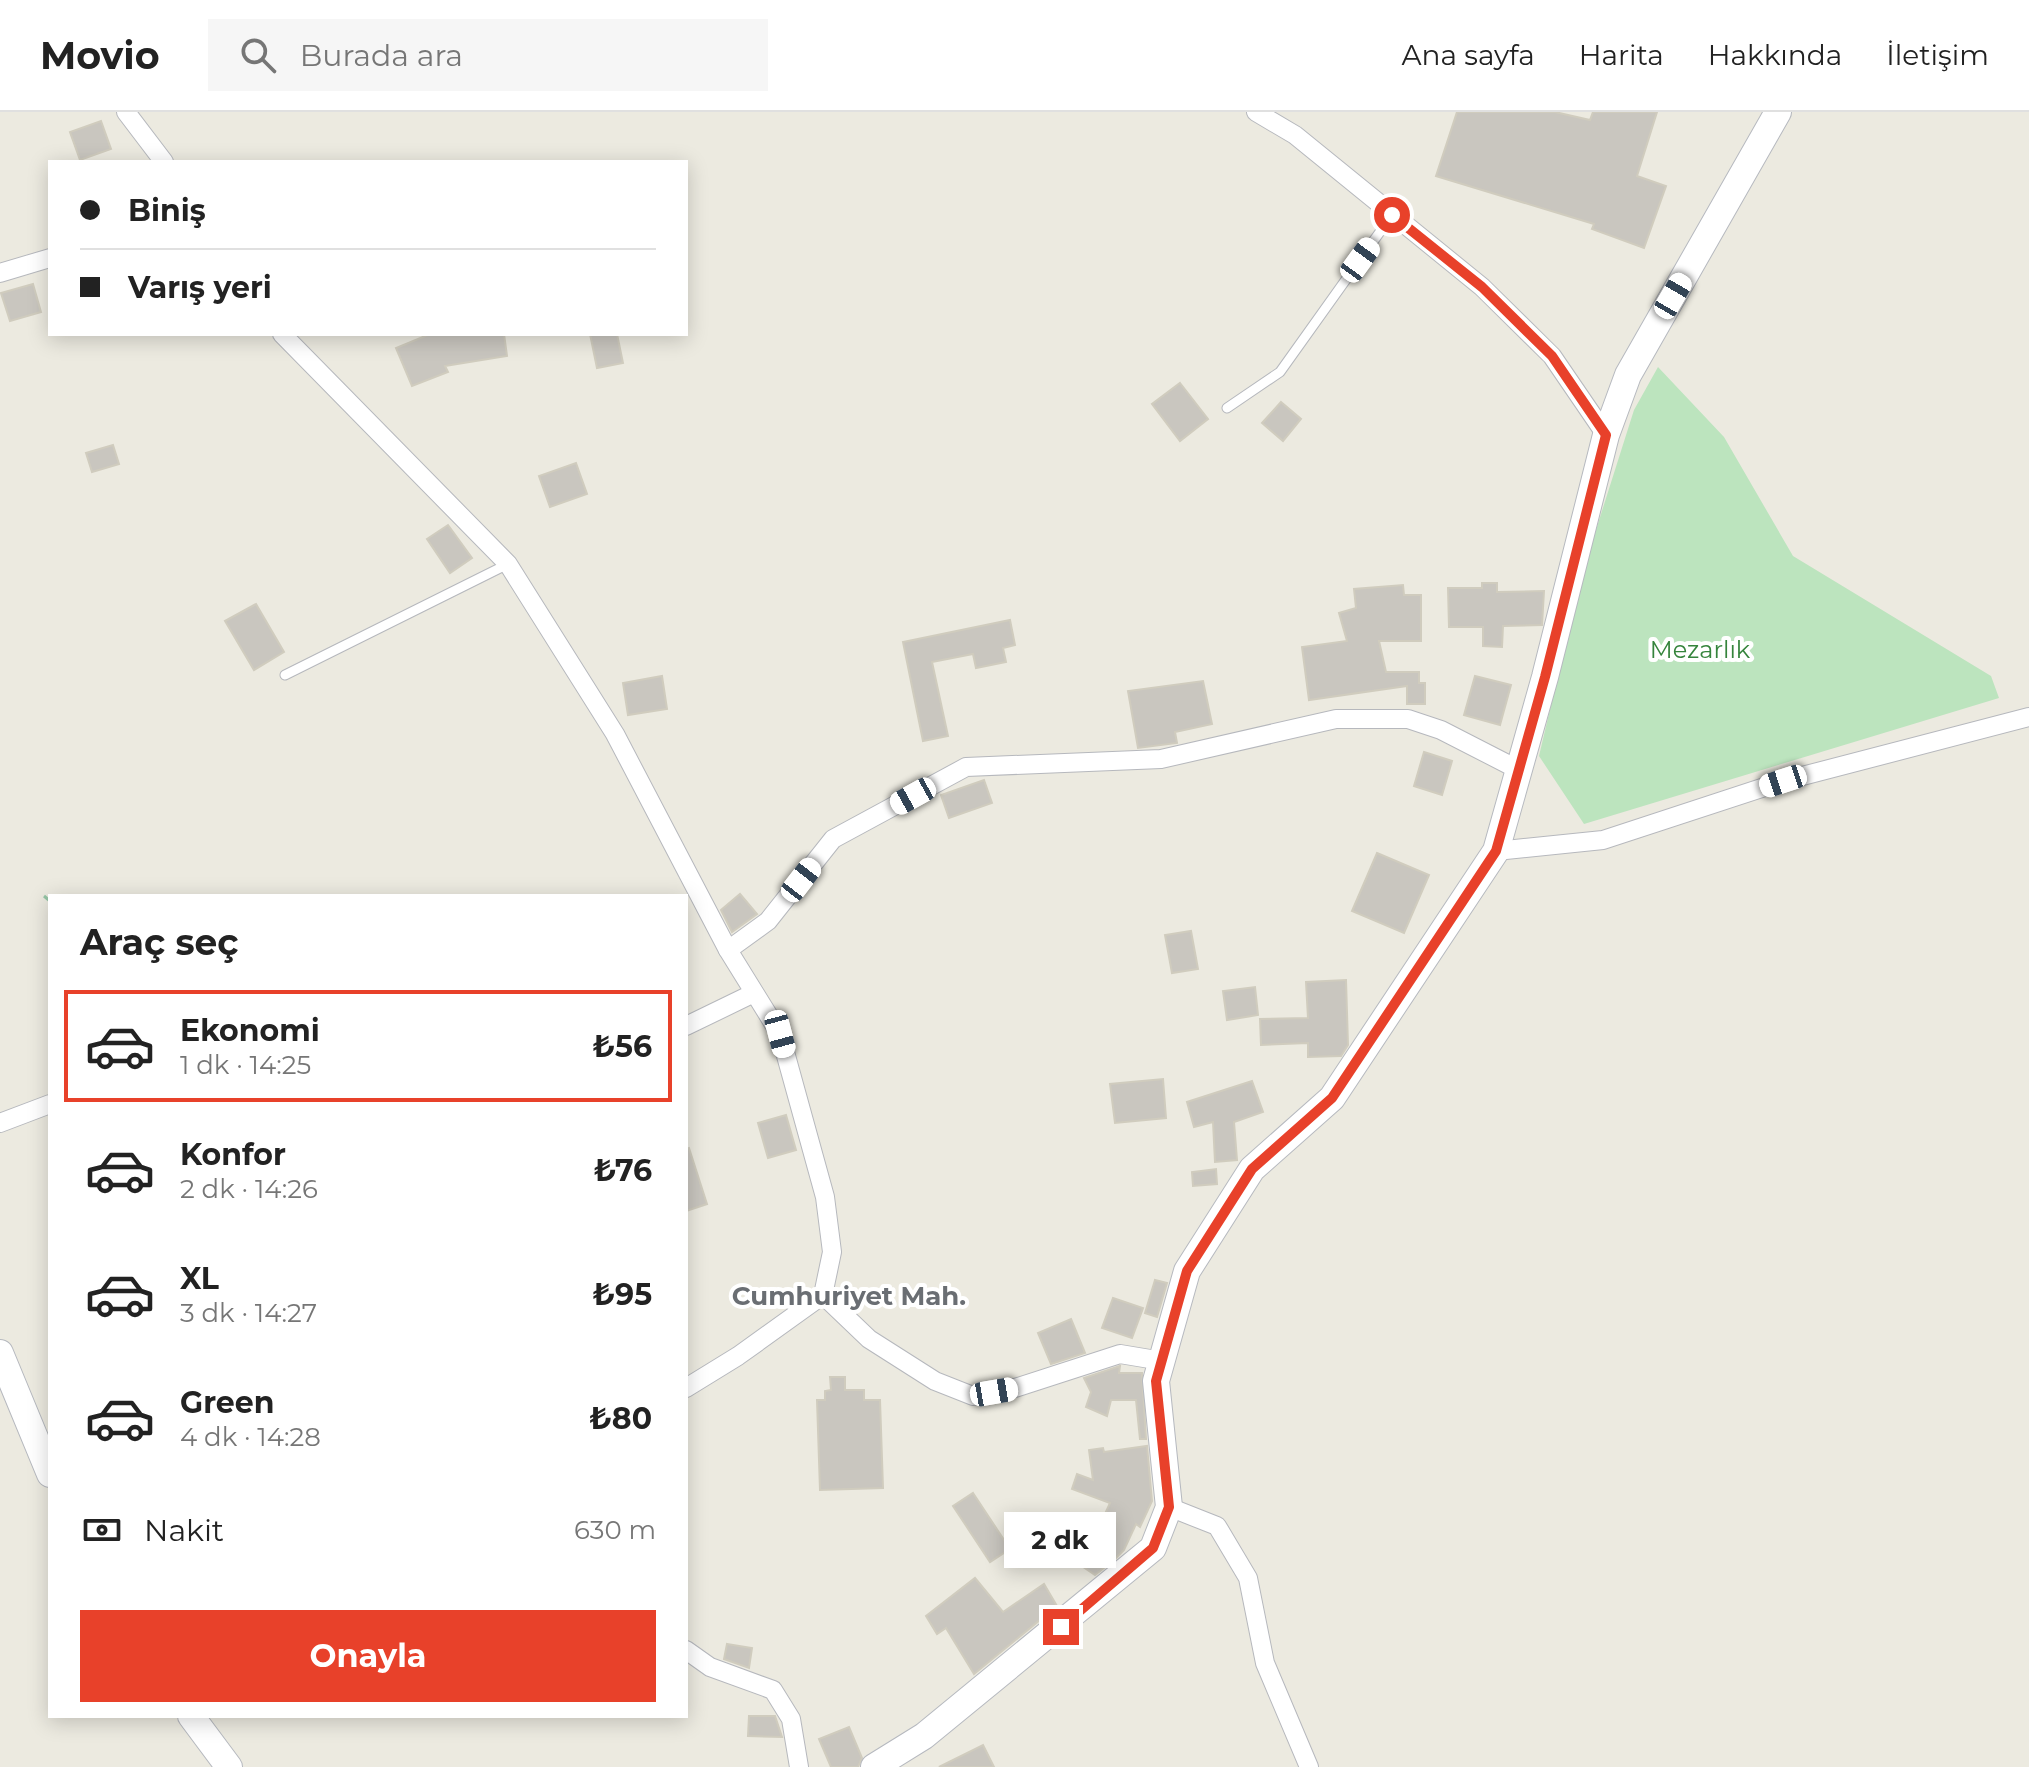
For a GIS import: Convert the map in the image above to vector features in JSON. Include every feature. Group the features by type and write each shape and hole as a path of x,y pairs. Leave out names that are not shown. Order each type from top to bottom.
{"street":[{"path":"126,112 162,160"},
{"path":"1256,112 1295,135 1482,287 1552,356 1606,435"},
{"path":"874,1767 924,1736 1153,1548 1169,1507 1156,1381 1187,1271 1252,1169 1332,1098 1496,851 1606,435 1628,375 1778,112"},
{"path":"0,273 48,259"},
{"path":"284,336 508,564 615,734 728,950 780,1034 825,1197 832,1252 823,1295 738,1356 688,1387"},
{"path":"1496,851 1603,840 1783,781 2029,717"},
{"path":"728,950 768,921 833,839 966,767 1161,759 1336,719 1408,719 1441,730 1519,770"},
{"path":"688,1025 754,993"},
{"path":"0,1123 48,1105"},
{"path":"823,1295 869,1339 935,1381 973,1396 1015,1388 1120,1354 1162,1361"},
{"path":"0,1353 48,1469"},
{"path":"1169,1507 1217,1526 1248,1578 1265,1663 1309,1767"},
{"path":"688,1651 710,1667 773,1690 791,1719 799,1767"},
{"path":"192,1718 229,1767"}],"lane":[{"path":"1227,408 1280,372 1392,215"},
{"path":"285,675 508,564"}],"path":[{"path":"44,896 48,899"}],"green space":[{"name":"Mezarlık","path":"1658,367 1724,437 1793,556 1991,676 1999,698 1584,824 1539,756 1582,574 1634,410"}],"building":[{"path":"1457,112 1555,112 1590,120 1593,112 1657,112 1637,176 1666,186 1644,248 1592,229 1594,224 1436,176"},
{"path":"101,121 111,149 80,160 70,132"},
{"path":"33,284 41,312 10,321 1,293"},
{"path":"425,336 504,336 507,356 445,366 448,372 412,386 396,348"},
{"path":"590,336 617,336 623,363 597,368"},
{"path":"1180,383 1208,419 1180,441 1152,404"},
{"path":"1281,402 1301,419 1283,441 1262,423"},
{"path":"113,445 119,464 92,472 86,453"},
{"path":"576,463 587,494 550,507 539,476"},
{"path":"448,525 472,558 450,573 427,539"},
{"path":"1482,583 1497,583 1497,592 1544,591 1542,625 1503,626 1502,647 1483,646 1483,627 1449,627 1448,588 1482,588"},
{"path":"1403,585 1404,595 1421,595 1421,641 1379,641 1386,672 1419,672 1419,683 1425,683 1425,704 1407,704 1407,686 1309,700 1302,647 1347,641 1339,613 1356,608 1354,589"},
{"path":"256,604 284,652 254,670 225,621"},
{"path":"1010,620 1015,645 1003,648 1006,662 976,668 973,654 932,662 948,736 923,741 903,642"},
{"path":"662,676 667,709 628,715 623,683"},
{"path":"1475,676 1511,685 1500,725 1464,715"},
{"path":"1203,681 1212,724 1175,732 1177,743 1138,748 1128,691"},
{"path":"1424,752 1452,761 1442,795 1414,786"},
{"path":"984,780 992,803 949,818 941,795"},
{"path":"1377,853 1429,875 1404,933 1352,911"},
{"path":"740,894 757,914 732,932 721,910"},
{"path":"1191,931 1198,969 1172,973 1165,935"},
{"path":"1346,980 1348,1045 1341,1056 1308,1057 1308,1043 1261,1045 1260,1019 1308,1018 1306,982"},
{"path":"1255,987 1258,1015 1227,1020 1223,991"},
{"path":"1163,1079 1166,1118 1115,1123 1110,1084"},
{"path":"1252,1081 1263,1112 1234,1122 1237,1160 1215,1162 1213,1122 1194,1127 1187,1102"},
{"path":"786,1115 796,1150 768,1158 758,1123"},
{"path":"688,1148 707,1204 688,1210"},
{"path":"1216,1169 1217,1184 1193,1186 1192,1172"},
{"path":"1155,1280 1167,1283 1157,1317 1145,1313"},
{"path":"1113,1298 1143,1308 1132,1338 1102,1328"},
{"path":"1071,1319 1085,1353 1051,1364 1038,1333"},
{"path":"1120,1366 1119,1373 1142,1373 1146,1439 1140,1439 1136,1400 1111,1400 1107,1416 1086,1407 1091,1392 1084,1378"},
{"path":"830,1377 845,1377 845,1390 864,1390 864,1400 880,1400 883,1488 820,1490 817,1400 825,1400 825,1391 831,1390"},
{"path":"1147,1446 1152,1501 1140,1527 1136,1524 1124,1550 1114,1560 1095,1575 1041,1538 1051,1524 1078,1542 1084,1534 1093,1540 1110,1503 1072,1489 1077,1474 1093,1480 1089,1450 1103,1448 1104,1452"},
{"path":"973,1493 1010,1549 990,1562 953,1506"},
{"path":"975,1578 1003,1612 1044,1584 1057,1606 974,1674 946,1628 937,1634 926,1616"},
{"path":"727,1644 752,1648 749,1668 724,1659"},
{"path":"749,1716 775,1716 782,1737 748,1736"},
{"path":"849,1727 862,1758 858,1767 831,1767 819,1739"},
{"path":"983,1745 994,1767 939,1767"}],"district":[{"name":"Cumhuriyet Mah.","path":"849,1296"}],"route":[{"path":"1061,1627 1153,1548 1169,1507 1156,1381 1187,1271 1252,1169 1332,1098 1496,851 1545,677 1578,536 1606,435 1552,356 1482,287 1392,215"}]}
